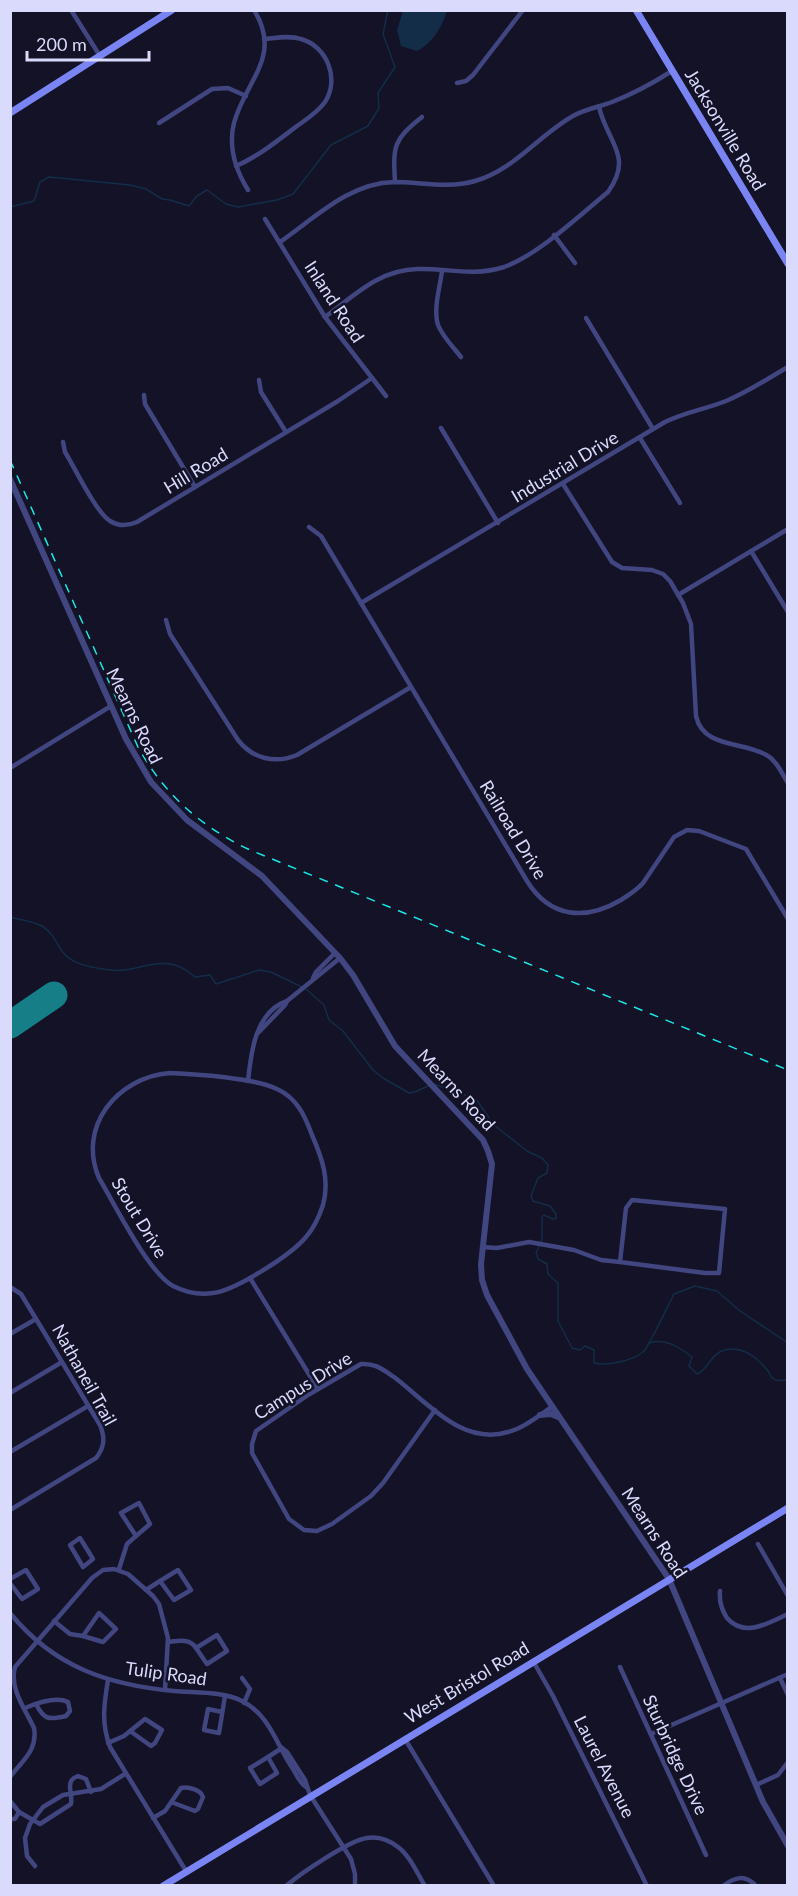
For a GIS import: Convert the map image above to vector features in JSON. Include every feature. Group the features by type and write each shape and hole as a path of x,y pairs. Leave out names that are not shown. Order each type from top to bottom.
{"main road":[{"path":"10,113 172,10"},
{"name":"Jacksonville Road","path":"636,10 788,264"},
{"name":"West Bristol Road","path":"163,1886 788,1508"}],"street":[{"path":"71,10 99,56"},
{"path":"248,190 236,166 232,149 233,129 237,114 262,63 264,39 254,10"},
{"path":"457,83 471,77 523,10"},
{"path":"236,166 263,153 308,118 323,105 330,89 329,66 316,46 294,37 264,39"},
{"path":"280,242 354,190 368,185 394,182 443,186 477,181 512,162 572,117 630,94 672,71"},
{"path":"159,123 216,88 228,88 246,96"},
{"path":"325,316 361,288 389,274 418,269 476,272 504,266 528,256 608,192 618,177 620,158 599,107"},
{"path":"394,182 396,143 401,135 422,117"},
{"name":"Inland Road","path":"265,219 325,316 386,396"},
{"path":"555,235 575,263"},
{"path":"442,271 436,313 438,324 442,333 461,357"},
{"path":"586,318 653,429"},
{"name":"Industrial Drive","path":"361,603 653,429 680,415 739,395 788,367"},
{"name":"Hill Road","path":"63,442 65,452 105,517 114,523 128,525 137,522 372,378"},
{"path":"259,380 261,392 286,432"},
{"path":"144,395 145,404 195,487"},
{"path":"441,428 498,523"},
{"path":"640,438 680,503"},
{"name":"Mearns Road","path":"10,479 137,761 165,799 187,820 262,876 338,956 353,975 395,1046 478,1133 490,1156 491,1178 481,1273 487,1295 522,1360 558,1417 669,1580 767,1811 788,1846"},
{"path":"563,484 612,562 626,570 656,571 666,576 678,595 690,620 696,716 700,728 715,739 766,755 774,760 788,783"},
{"name":"Railroad Drive","path":"309,527 321,536 530,886 548,904 576,913 590,913 607,908 638,890 674,837 687,830 693,830 746,849 788,920"},
{"path":"678,595 788,529"},
{"path":"751,551 788,612"},
{"path":"166,620 170,634 238,740 252,753 264,758 282,760 297,755 411,687"},
{"path":"10,768 111,706"},
{"path":"248,1081 260,1026 269,1014 294,995 313,978 316,972 338,956"},
{"name":"Stout Drive","path":"170,1073 248,1081 271,1086 281,1091 299,1107 318,1149 326,1181 322,1208 305,1238 294,1249 250,1278 228,1289 205,1294 182,1290 163,1278 152,1267 99,1178 92,1150 94,1131 106,1107 123,1092 145,1079 170,1073"},
{"path":"482,1247 497,1248 529,1242 574,1250 602,1260 705,1273 719,1273 725,1209 632,1200 626,1208 620,1262"},
{"path":"250,1278 318,1389"},
{"name":"Nathaneil Trail","path":"10,1287 21,1294 102,1429 104,1437 99,1455 92,1461 10,1510"},
{"path":"10,1334 36,1319"},
{"path":"10,1393 62,1362"},
{"name":"Campus Drive","path":"435,1410 383,1483 371,1496 332,1524 317,1531 304,1530 289,1519 254,1459 252,1444 256,1431 354,1367 370,1363 378,1366 464,1430 479,1435 509,1432 552,1407"},
{"path":"10,1452 88,1406"},
{"path":"540,1415 550,1414 558,1417"},
{"path":"103,1444 109,1445"},
{"path":"119,1569 127,1544 150,1524 139,1503 122,1513 136,1536"},
{"path":"83,1567 93,1559 80,1538 69,1545 83,1567 91,1578"},
{"path":"758,1544 788,1596"},
{"path":"10,1777 30,1754 35,1741 34,1728 14,1686 14,1671 17,1662 91,1578 103,1569 119,1569 128,1574 159,1604 168,1642 165,1690"},
{"path":"26,1570 38,1589 22,1599 10,1581 26,1570"},
{"path":"146,1590 160,1581 178,1570 191,1590 174,1600 160,1581"},
{"path":"720,1591 722,1610 730,1621 740,1627 759,1627 788,1614"},
{"name":"Tulip Road","path":"10,1613 36,1641 88,1673 144,1688 225,1696 244,1703 262,1717 353,1864 355,1886"},
{"path":"54,1621 70,1634 103,1642 116,1629 99,1613 83,1636"},
{"path":"168,1642 187,1641 196,1648 207,1664 226,1650 217,1635 196,1648"},
{"name":"Laurel Avenue","path":"533,1661 558,1705 647,1886"},
{"name":"Sturbridge Drive","path":"620,1667 706,1855"},
{"path":"651,1734 788,1674"},
{"path":"242,1678 250,1689 244,1703"},
{"path":"780,1678 788,1695"},
{"path":"108,1680 103,1710 104,1729 108,1743 186,1870"},
{"path":"222,1712 208,1709 204,1730 219,1733 225,1696"},
{"path":"25,1708 36,1704 54,1700 66,1700 70,1711 66,1716 48,1718 41,1714 36,1704"},
{"path":"108,1743 130,1731 145,1719 162,1730 151,1746 130,1731"},
{"path":"405,1739 494,1886"},
{"path":"268,1756 277,1773 260,1784 250,1768 268,1756 282,1748"},
{"path":"756,1785 778,1775 788,1762"},
{"path":"35,1866 27,1856 24,1842 32,1821 50,1802 70,1793 101,1789 125,1774"},
{"path":"10,1801 19,1812 32,1821 43,1824 69,1806 72,1800 70,1782 78,1776 88,1782 91,1792"},
{"path":"153,1818 165,1810 179,1789 185,1787 198,1791 203,1797 195,1811 171,1802"},
{"path":"10,1819 15,1819 19,1812"},
{"path":"286,1886 344,1848 358,1840 368,1838 379,1838 392,1843 405,1853 425,1886"},
{"path":"723,1886 736,1878 749,1879 756,1886"}],"water":[{"path":"403,10 447,11 436,34 417,51 401,46 397,30"}],"waterway":[{"path":"10,207 34,201 40,182 49,177 130,185 146,189 162,199 189,206 197,196 207,190 226,204 238,207 277,200 293,194 331,145 368,126 379,108 378,93 395,67 383,34 388,10"},
{"path":"10,917 42,926 70,959 86,966 116,970 161,963 172,964 183,968 195,977 210,975 216,984 259,970 271,972 302,987"},
{"path":"306,989 324,1005 329,1020 343,1031 373,1070 383,1078 409,1093 430,1085"},
{"path":"434,1084 476,1099 494,1125 527,1151 542,1158 548,1165 547,1173 538,1178 531,1196 533,1201 550,1206 556,1218 544,1215 542,1217 542,1239 536,1253 538,1259 547,1264 548,1274 558,1283 558,1321 572,1348 580,1350 585,1346 594,1350 594,1363 600,1364 633,1358 643,1352 649,1343 674,1294 695,1286 717,1291 740,1311 788,1343"},
{"path":"649,1343 672,1344 682,1350 692,1357 689,1366 697,1374 716,1354 725,1350 737,1349 754,1357 776,1380 788,1380"}],"runway":[{"path":"10,1025 54,995"}],"railway":[{"path":"10,460 138,747 160,780 185,808 200,820 250,850 788,1070"}]}
